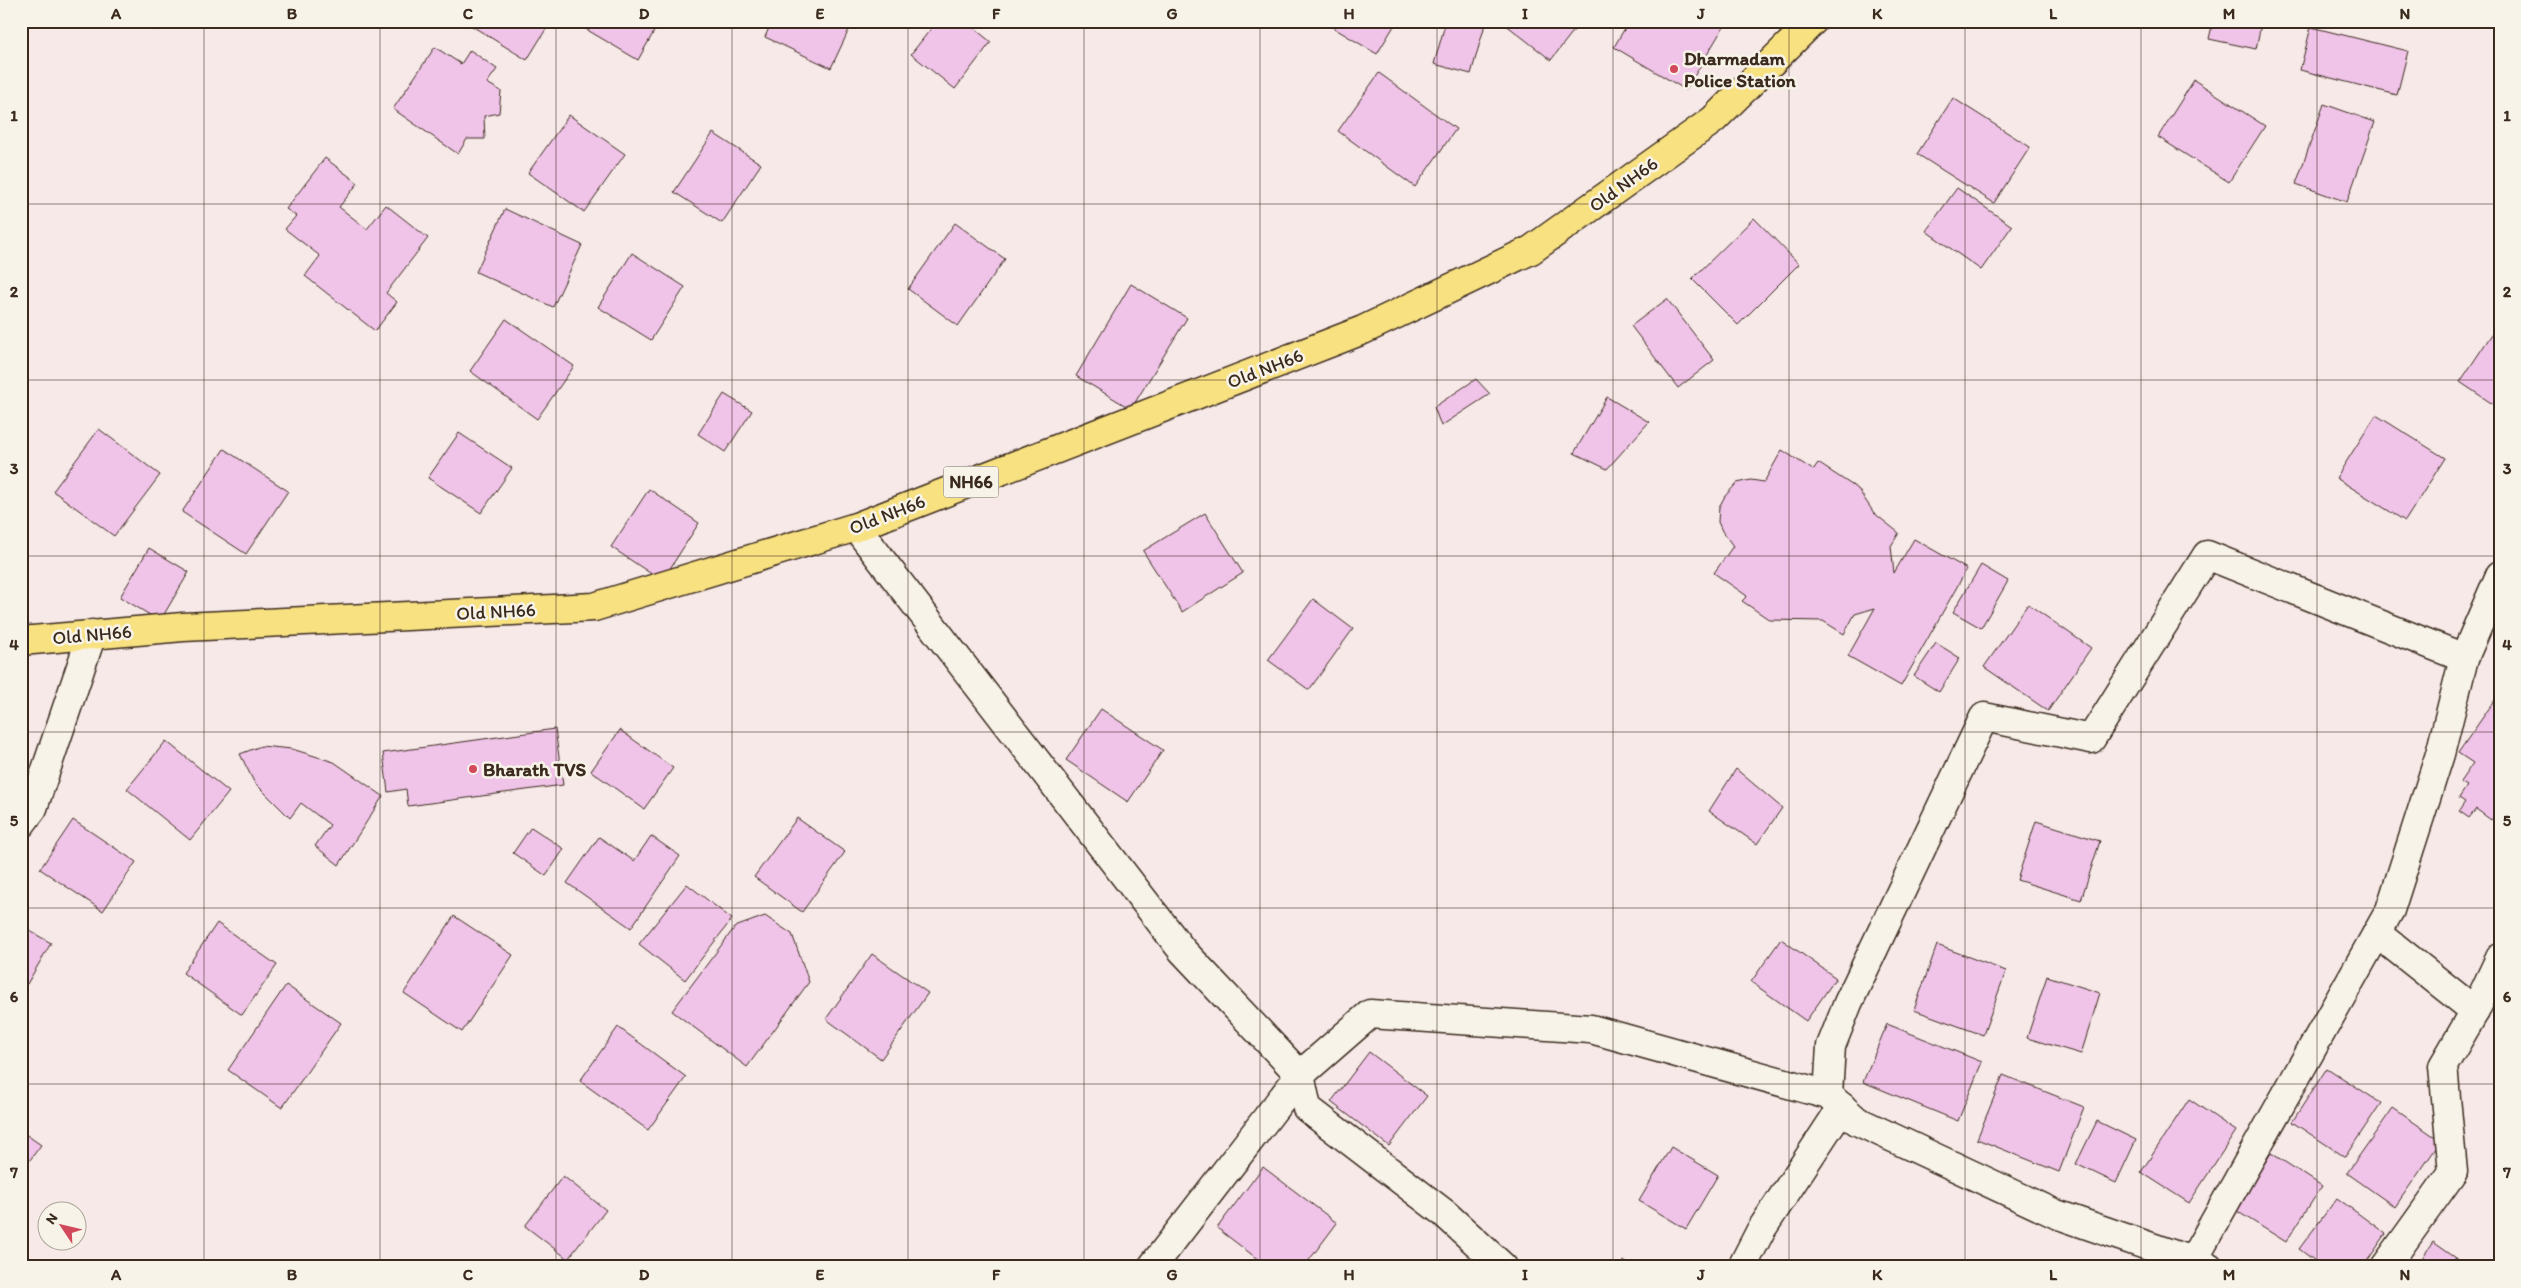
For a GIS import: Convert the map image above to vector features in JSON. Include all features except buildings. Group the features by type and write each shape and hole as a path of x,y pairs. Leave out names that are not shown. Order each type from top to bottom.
{"main road":[{"name":"Old NH66","path":"21,640 183,626 594,607 856,527 1363,330 1531,250 1713,120 1813,21"}],"street":[{"path":"856,527 1182,950 1300,1075 1307,1108 1444,1213 1503,1267"},
{"path":"1742,1267 1760,1230 1835,1101 1831,1046 1848,1003 1984,717 2091,740 2207,556 2464,658"},
{"path":"1152,1267 1300,1075 1370,1014 1591,1029 1835,1101 1857,1121 2056,1214 2201,1264 2376,933 2390,910 2440,754 2464,658 2497,592"},
{"path":"21,824 33,808 92,634"},
{"path":"2376,933 2475,1011"},
{"path":"2385,1267 2453,1172 2444,1066 2475,1011 2500,958"}],"place":[{"name":"Dharmadam Police Station","path":"1674,69"},
{"name":"Bharath TVS","path":"473,769"}]}
